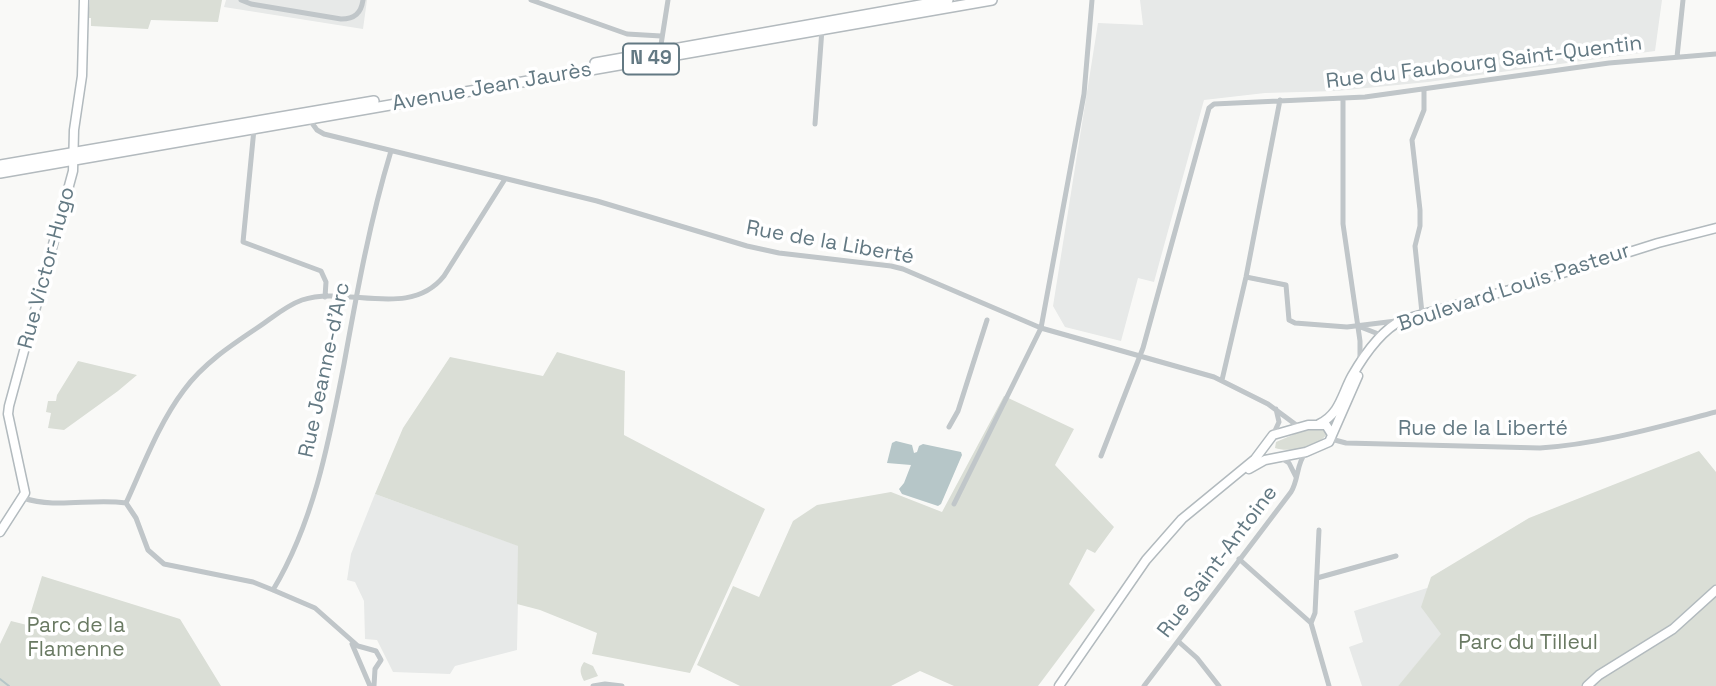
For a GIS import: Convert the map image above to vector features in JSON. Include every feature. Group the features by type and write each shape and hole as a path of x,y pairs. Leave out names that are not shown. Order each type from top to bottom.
{"main road":[{"name":"Rue Victor-Hugo","path":"23,498 24,487 4,405 75,157 74,130 82,76 85,0"},
{"name":"Avenue Jean Jaurès","path":"660,54 822,29 948,0"},
{"name":"Avenue Jean Jaurès","path":"75,157 878,16 992,0"},
{"name":"N 49","path":"0,165 75,157"},
{"name":"N 49","path":"0,173 75,157"},
{"name":"Boulevard Louis Pasteur","path":"1319,424 1332,416 1352,376 1381,335 1402,320 1716,228"},
{"path":"1237,476 1265,460 1323,446 1343,412 1360,365"},
{"path":"1059,686 1163,539 1197,506 1237,476 1260,454 1273,435 1319,424 1326,425 1331,436"},
{"path":"1265,445 1267,453 1276,457"},
{"path":"0,532 23,498"},
{"path":"1587,686 1598,675 1672,629 1716,590"}],"street":[{"path":"242,0 251,4 349,19 362,10 363,0"},
{"path":"531,0 627,34 661,36"},
{"path":"660,54 668,0"},
{"path":"954,505 1041,328 1084,94 1092,0"},
{"path":"1677,57 1683,0"},
{"path":"815,124 822,29"},
{"name":"Rue du Faubourg Saint-Quentin","path":"1140,355 1209,108 1214,104 1343,99 1609,63 1716,54"},
{"path":"1422,313 1415,246 1420,226 1420,210 1412,140 1424,110 1424,89"},
{"path":"1343,99 1343,224 1358,326 1360,365"},
{"path":"1223,380 1280,100"},
{"name":"Rue de la Liberté","path":"308,116 317,130 324,134 597,201 772,251 891,266 926,278 1041,328 1223,380 1276,409 1299,427"},
{"path":"254,125 243,242 321,271 326,282 325,297"},
{"name":"Rue Jeanne-d'Arc","path":"273,590 291,560 332,434 356,298 391,151"},
{"path":"126,503 184,390 228,348 302,300 325,297 401,298 432,288 444,276 505,179"},
{"path":"1246,277 1286,285 1291,322 1358,326 1402,320"},
{"path":"949,427 958,411 987,320"},
{"path":"1358,326 1381,335"},
{"path":"1101,456 1140,355"},
{"path":"1273,435 1279,422 1276,409"},
{"name":"Rue de la Liberté","path":"1331,436 1346,443 1540,448 1594,443 1716,412"},
{"name":"Rue Saint-Antoine","path":"1144,686 1283,501 1297,480 1299,464 1306,452"},
{"path":"1276,457 1289,463 1297,480"},
{"path":"23,498 51,504 126,503"},
{"path":"126,503 136,518 148,550 163,564 253,582 273,590 315,608 351,641 376,651 380,656 380,663 375,669 372,686"},
{"path":"1311,623 1315,613 1319,530"},
{"path":"1317,578 1396,556"},
{"path":"1239,559 1311,623 1329,686"},
{"path":"351,641 372,686"},
{"path":"1179,642 1197,658 1219,686"},
{"path":"360,660 361,654 368,650"},
{"path":"364,668 375,669"},
{"path":"593,686 622,686"}],"shaded area":[{"path":"226,0 367,0 363,29 224,7"},
{"path":"1140,0 1662,0 1655,51 1428,82 1204,100 1154,282 1138,278 1121,341 1065,327 1053,306 1098,23 1143,25"},
{"path":"896,441 912,445 914,453 923,444 961,452 941,504 938,506 902,494 899,489 911,465 887,463 892,443"},
{"path":"375,494 519,546 517,650 455,666 450,674 393,672 377,640 365,639 364,601 355,582 347,580 351,554"},
{"path":"1427,588 1442,634 1398,686 1362,686 1349,647 1363,642 1354,611"}],"green space":[{"path":"90,0 222,0 218,22 151,20 148,29 91,26 91,18 88,18"},
{"path":"557,352 625,371 624,435 765,509 690,673 592,654 597,633 540,610 517,604 518,546 375,494 403,428 450,357 543,376"},
{"path":"78,361 137,375 64,430 48,428 51,413 46,412 48,401 56,401"},
{"path":"1004,396 1074,429 1055,465 1114,527 1095,553 1087,549 1069,584 1095,610 1038,686 954,686 920,671 891,686 740,686 697,665 733,586 759,597 793,521 817,505 891,492 942,512"},
{"path":"1323,428 1327,434 1323,439 1303,448 1275,448 1276,442 1302,431"},
{"name":"Parc du Tilleul","path":"1699,451 1716,472 1716,686 1398,686 1441,634 1421,607 1431,577 1529,518"},
{"name":"Parc de la Flamenne","path":"42,576 180,619 221,686 0,686 0,644 11,621 27,625"},
{"path":"584,662 593,666 598,676 584,681 581,667"}],"waterway":[{"path":"0,679 9,686"}]}
